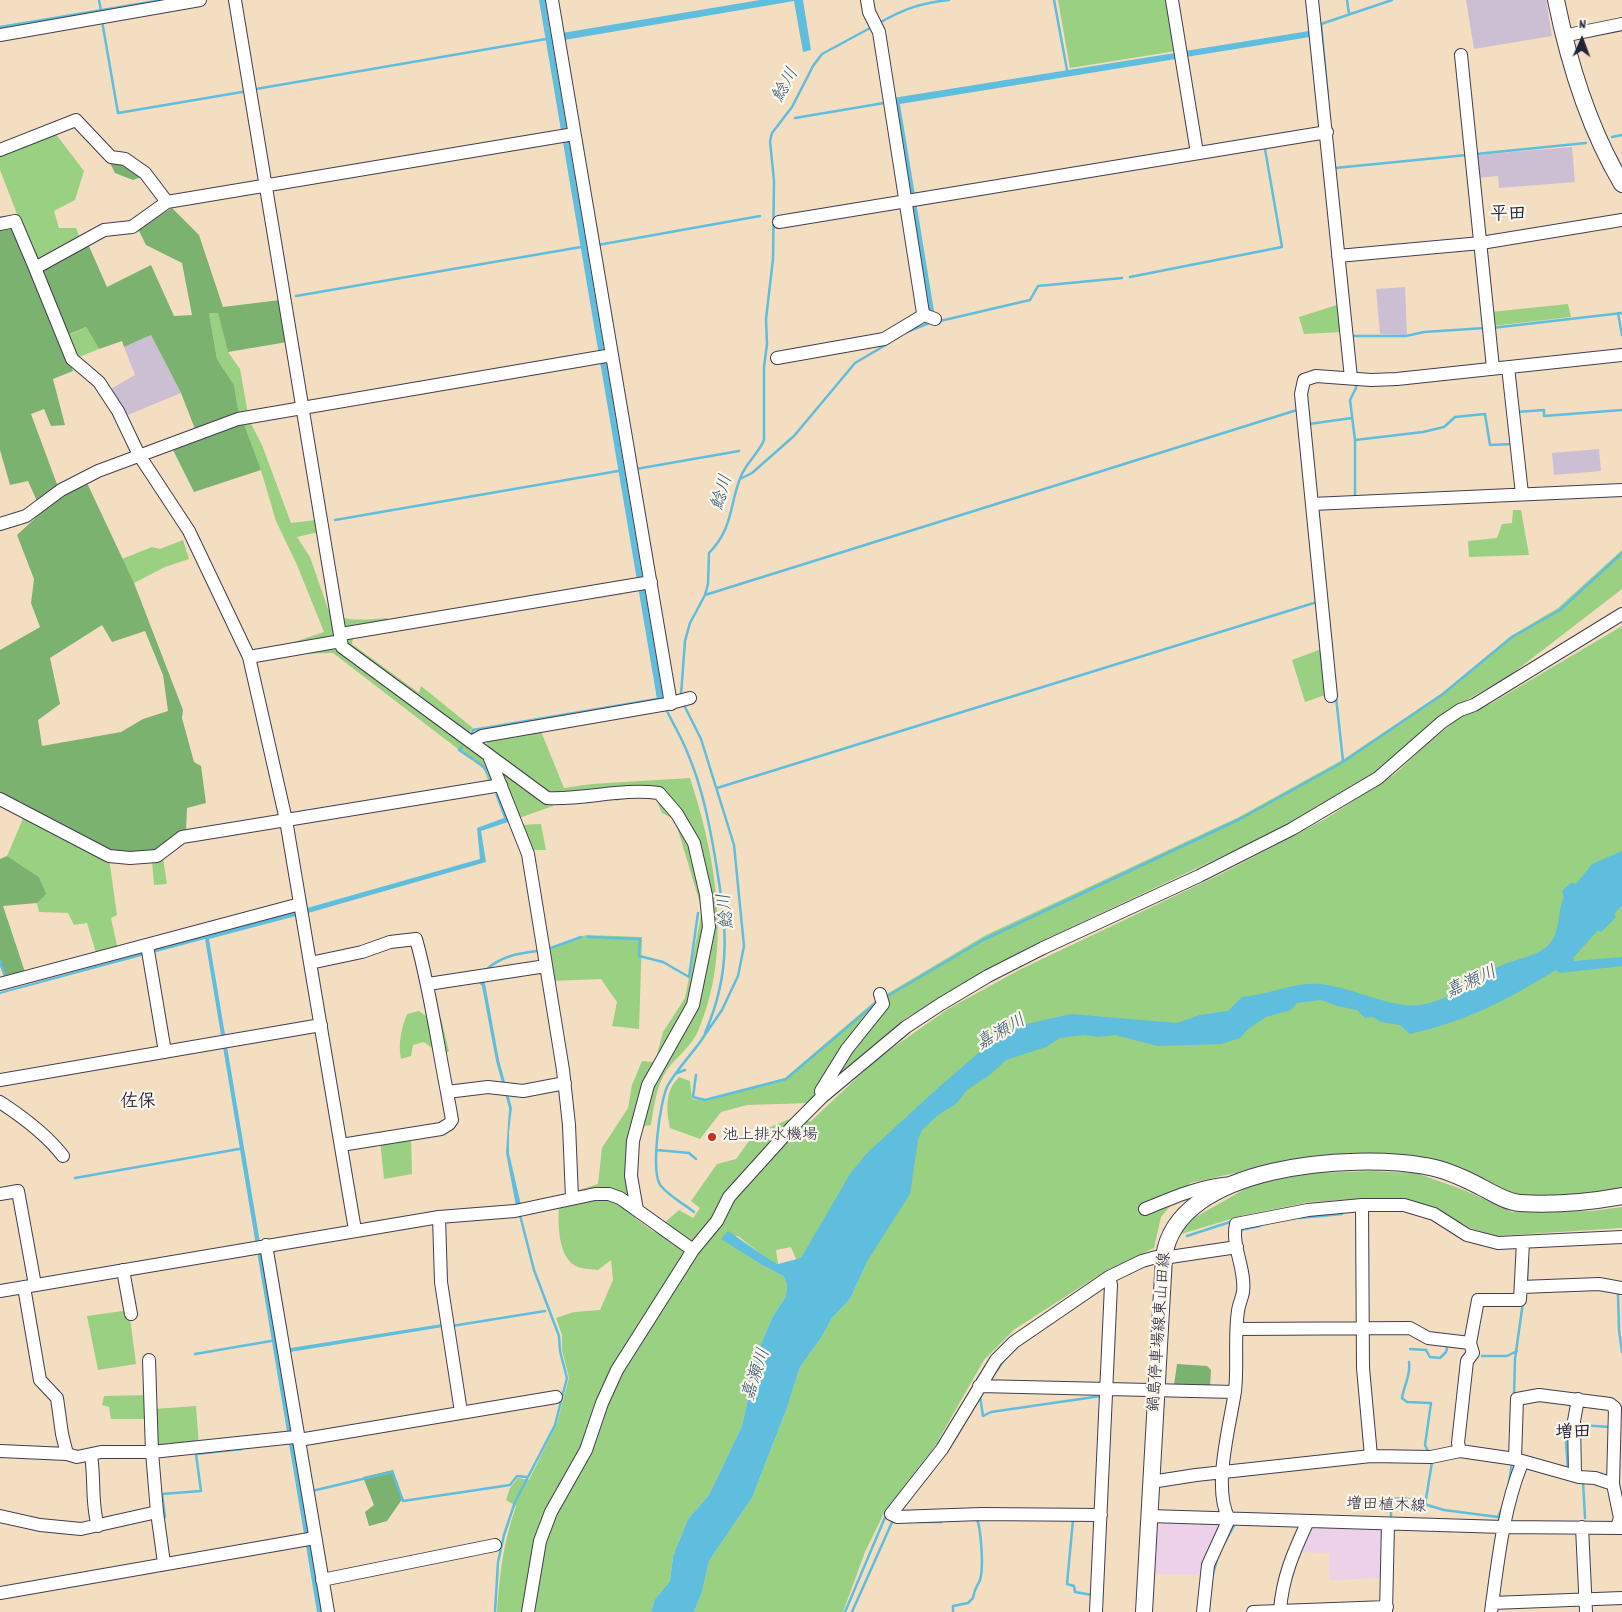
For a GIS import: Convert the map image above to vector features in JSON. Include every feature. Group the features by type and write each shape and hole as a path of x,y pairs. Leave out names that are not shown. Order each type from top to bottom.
{"main road":[{"path":"1556,0 1563,36 1579,90 1594,129 1622,184"},
{"name":"鍋島停車場線東山田線","path":"1144,1612 1164,1257 1171,1233 1180,1217 1194,1205 1234,1183 1273,1171 1316,1165 1383,1162 1425,1166 1451,1173 1502,1198 1518,1203 1591,1201 1622,1196"}],"street":[{"path":"0,34 200,0"},
{"path":"235,0 342,647 547,798 571,799 640,790 659,793 677,814 694,843 706,895 709,927 693,1005 648,1085 633,1141 630,1176 637,1210"},
{"path":"552,0 593,245 605,356 632,469 644,583 666,704"},
{"path":"777,358 884,339 930,317 904,202 878,30 871,17 867,0"},
{"path":"1172,0 1197,153"},
{"path":"1312,0 1327,132 1338,256 1355,379"},
{"path":"1563,36 1622,24"},
{"path":"1461,55 1493,368"},
{"path":"0,150 76,120 112,157 126,158 145,173 167,202"},
{"path":"779,222 1327,132"},
{"path":"34,268 104,230 132,227 167,202 266,187 574,134"},
{"path":"1338,256 1481,243 1622,220"},
{"path":"0,224 15,221 72,359 99,382 118,411 139,455 189,531 249,657 286,820 355,1230"},
{"path":"1331,696 1316,504 1302,385 1309,377 1316,376 1355,379 1397,379 1622,355"},
{"path":"0,524 26,516 61,490 98,471 238,419 605,356"},
{"path":"1508,367 1522,494"},
{"path":"1316,504 1622,490"},
{"path":"249,657 341,637 644,583"},
{"path":"528,1612 540,1541 551,1512 586,1450 602,1403 617,1370 693,1250 717,1221 729,1197 822,1097 906,1027 941,1004 988,976 1042,948 1198,876 1292,829 1378,778 1442,722 1460,710 1474,705 1622,614"},
{"path":"471,742 482,736 666,704 690,698"},
{"path":"489,756 528,854 565,1083 572,1198"},
{"path":"0,799 108,856 130,858 157,856 182,837 501,785"},
{"path":"5,983 300,904"},
{"path":"310,964 362,952 390,942 416,939 428,984 430,1008 452,1120 441,1129 341,1145"},
{"path":"147,945 165,1052"},
{"path":"494,968 546,963"},
{"path":"428,984 546,963"},
{"path":"822,1097 821,1090 882,999"},
{"path":"0,1080 320,1025"},
{"path":"446,1092 506,1089 523,1091 565,1083"},
{"path":"0,1102 19,1114 53,1143 63,1156"},
{"path":"1145,1209 1192,1190 1214,1184 1234,1183"},
{"path":"0,1194 18,1191 40,1380 57,1398 67,1454"},
{"path":"0,1291 355,1230 440,1217 515,1210 595,1194 609,1194 620,1198 693,1250"},
{"path":"1362,1205 1363,1368 1371,1456"},
{"path":"1203,1612 1208,1565 1229,1519 1222,1503 1227,1472 1230,1408 1235,1392 1238,1311 1243,1293 1244,1274 1237,1247 1236,1224 1308,1210 1343,1206 1404,1205 1434,1214 1467,1235 1498,1243 1622,1237"},
{"path":"440,1217 442,1291 461,1412"},
{"path":"1460,1451 1458,1444 1467,1360 1473,1352 1470,1343 1478,1300 1520,1300 1525,1286 1527,1242"},
{"path":"260,1247 284,1351 293,1438 315,1538 328,1612"},
{"path":"1101,1515 981,1514 894,1516 942,1448 996,1360 1014,1342 1142,1261 1237,1247"},
{"path":"123,1270 131,1314"},
{"path":"1096,1612 1110,1281"},
{"path":"1525,1286 1599,1284 1622,1288"},
{"path":"1238,1329 1410,1328 1428,1338 1470,1343"},
{"path":"148,1360 152,1452 164,1563"},
{"path":"979,1386 1235,1392"},
{"path":"1620,1527 1614,1480 1613,1406 1578,1399 1539,1395 1517,1399 1515,1460 1491,1607 1586,1606 1622,1598"},
{"path":"0,1451 67,1454 77,1457 110,1452 152,1452 293,1438 556,1397"},
{"path":"1575,1476 1574,1421 1578,1399"},
{"path":"1151,1482 1371,1456 1431,1456 1460,1451 1515,1460 1575,1476 1614,1480"},
{"path":"91,1456 98,1526"},
{"path":"0,1516 63,1528 98,1526 158,1512"},
{"name":"増田植木線","path":"1149,1516 1503,1527 1620,1527"},
{"path":"1280,1611 1281,1590 1288,1565 1308,1521"},
{"path":"1253,1612 1386,1609 1388,1524"},
{"path":"1582,1527 1586,1606"},
{"path":"0,1593 315,1538"},
{"path":"322,1580 495,1545"}],"shaded area":[{"path":"1466,0 1546,0 1552,36 1474,49"},
{"path":"1572,147 1575,182 1499,188 1498,176 1478,178 1476,155"},
{"path":"1405,287 1407,335 1380,334 1376,289"},
{"path":"151,335 181,393 123,417 109,390 135,375 124,347"},
{"path":"1599,449 1601,471 1554,475 1552,453"},
{"path":"1164,1523 1233,1523 1208,1575 1153,1574 1156,1531"},
{"path":"1309,1526 1391,1528 1383,1578 1329,1580 1329,1553 1297,1552"}],"green space":[{"path":"1058,0 1167,0 1176,51 1070,68"},
{"path":"55,133 84,171 75,200 54,211 59,228 76,228 80,238 36,263 0,170 0,154"},
{"path":"123,161 144,176 133,180 115,173 110,163"},
{"path":"172,208 199,235 223,307 280,300 287,342 228,352 218,313 209,313 217,359 234,385 239,415 195,429 181,393 151,335 124,347 122,341 99,349 86,327 60,338 73,371 53,379 65,425 51,426 44,409 31,414 58,487 37,501 28,481 10,485 0,450 0,228 14,226 40,271 88,244 107,287 151,265 174,316 192,315 182,263 146,245 138,229"},
{"path":"1340,304 1343,332 1304,334 1299,317"},
{"path":"1568,304 1571,317 1493,326 1491,312"},
{"path":"218,312 228,352 240,369 249,420 262,445 291,523 316,520 319,532 297,537 310,557 328,609 340,617 348,619 387,618 389,631 353,638 352,644 419,693 421,686 473,728 462,740 489,762 497,780 489,783 484,769 333,653 300,654 294,642 324,632 297,565 276,521 261,470 239,415 234,385 217,359 209,313"},
{"path":"86,327 99,349 77,358 66,336"},
{"path":"243,422 261,470 194,492 171,446"},
{"path":"87,483 134,583 183,710 182,718 194,762 201,766 206,803 187,808 186,833 157,853 111,854 0,795 0,650 40,627 31,603 34,579 17,535 58,497","holes":["102,625 112,642 145,631 163,675 168,711 143,719 121,732 42,746 38,720 60,704 50,658"]},
{"path":"1513,510 1521,510 1529,555 1469,557 1468,541 1497,538 1502,524 1512,523"},
{"path":"183,540 189,559 165,567 134,583 122,559 152,547 160,549"},
{"path":"1622,550 1622,589 1509,676 1442,714 1386,767 1278,830 1029,947 906,1018 810,1103 747,1105 721,1112 700,1139 670,1128 668,1114 669,1094 674,1082 679,1077 690,1081 692,1099 706,1101 785,1078 875,1001 986,935 1239,817 1344,759 1442,693 1511,636 1558,608"},
{"path":"1622,626 1622,1191 1525,1199 1388,1155 1299,1159 1190,1183 1161,1217 1154,1248 1107,1270 1015,1329 984,1360 935,1446 885,1511 865,1552 843,1612 694,1612 702,1592 709,1561 752,1498 787,1408 800,1367 821,1338 832,1318 850,1299 868,1260 796,1259 791,1247 776,1250 778,1264 770,1261 738,1236 722,1238 764,1266 783,1276 787,1284 786,1296 772,1318 759,1349 742,1426 709,1495 688,1519 673,1556 670,1581 655,1599 651,1612 497,1612 503,1558 516,1506 506,1500 510,1488 518,1478 529,1480 557,1423 569,1378 562,1350 562,1335 556,1318 574,1312 600,1310 613,1280 611,1260 598,1270 585,1269 571,1263 566,1256 560,1239 559,1203 576,1191 598,1184 602,1148 628,1108 632,1085 642,1061 655,1062 663,1032 685,998 702,910 675,820 662,813 655,797 636,796 616,801 613,790 554,794 553,806 519,818 486,745 489,740 540,729 564,788 591,784 690,778 707,840 713,872 717,904 718,937 715,969 709,1000 698,1031 692,1042 663,1076 656,1096 651,1125 632,1128 627,1177 635,1218 654,1232 679,1210 693,1218 700,1208 691,1201 717,1164 736,1159 754,1134 799,1115 810,1122 878,1058 948,1009 1019,970 1219,875 1327,818 1395,774 1429,742 1459,718 1490,704"},
{"path":"1324,648 1328,694 1305,702 1292,660"},
{"path":"25,814 109,858 117,915 111,918 118,950 97,956 87,923 74,925 68,913 39,912 37,903 45,894 39,877 7,856"},
{"path":"541,824 546,850 530,850 521,825"},
{"path":"7,856 39,877 46,894 37,903 3,906 26,975 6,982 0,966 0,859"},
{"path":"163,858 167,884 154,885 152,861"},
{"path":"586,935 642,937 639,1029 612,1026 617,1002 601,979 552,981 547,949"},
{"path":"419,1011 430,1019 441,1018 449,1051 442,1056 424,1042 413,1045 411,1056 401,1059 401,1036 407,1014"},
{"path":"411,1137 412,1174 384,1179 380,1140"},
{"path":"1371,1171 1416,1173 1464,1190 1512,1212 1592,1211 1622,1207 1622,1228 1496,1236 1470,1228 1435,1208 1406,1199 1370,1198 1310,1202 1244,1215 1178,1235 1192,1219 1252,1185 1309,1173"},
{"path":"129,1310 136,1364 98,1370 87,1316"},
{"path":"1177,1364 1207,1366 1211,1370 1210,1387 1174,1385"},
{"path":"148,1395 154,1409 196,1406 199,1446 154,1450 153,1419 111,1419 109,1407 102,1405 104,1396"},
{"path":"393,1470 403,1498 387,1521 369,1526 365,1512 374,1505 363,1477"}],"water":[{"path":"539,0 545,0 663,698 657,699"},
{"path":"760,0 803,0 811,50 803,52 794,1 564,40 562,33"},
{"path":"1309,31 1310,37 1186,57 1185,51"},
{"path":"1175,53 1176,59 900,104 934,311 928,312 893,98"},
{"path":"500,792 511,821 481,831 486,862 308,913 307,908 480,859 477,828 504,818 495,794"},
{"name":"嘉瀬川","path":"1622,851 1622,906 1614,914 1616,917 1601,932 1598,930 1573,958 1574,961 1622,957 1622,966 1560,973 1556,970 1521,991 1468,1016 1410,1034 1400,1025 1381,1022 1373,1017 1365,1018 1357,1010 1321,1000 1297,1003 1291,1010 1266,1017 1248,1029 1240,1038 1221,1044 1158,1046 1115,1035 1098,1037 1085,1035 1060,1038 1046,1047 1006,1060 991,1074 967,1090 956,1104 938,1115 922,1130 918,1140 910,1194 868,1260 850,1299 832,1318 821,1338 800,1367 787,1408 752,1498 709,1561 702,1592 694,1612 651,1612 655,1599 670,1581 673,1556 688,1519 709,1495 742,1426 759,1349 772,1318 786,1296 787,1284 783,1276 721,1239 728,1231 778,1264 801,1258 850,1174 867,1153 984,1048 1003,1039 1013,1027 1071,1014 1177,1023 1200,1015 1228,1011 1242,997 1310,984 1332,986 1397,1004 1420,1005 1431,1003 1461,990 1498,967 1544,949 1550,944 1556,932 1564,897 1562,891 1571,883 1576,884 1592,864"},
{"path":"295,911 296,916 209,939 278,1350 442,1324 443,1327 278,1354 323,1612 317,1612 205,939 0,994 0,992"},
{"path":"473,978 484,978 499,1060 512,1108 509,1153 521,1205 516,1206 506,1153 509,1108 496,1061 482,986"}],"waterway":[{"path":"99,0 101,11"},
{"path":"0,27 162,0"},
{"name":"鯰川","path":"879,23 912,7 949,0"},
{"path":"1054,0 1067,70"},
{"path":"1347,0 1349,14"},
{"path":"1328,98 1321,24 1392,0"},
{"path":"102,21 118,113 242,92"},
{"name":"鯰川","path":"681,695 685,641 690,623 705,595 708,584 709,553 723,534 727,525 741,476 764,440 766,319 773,259 774,181 770,141 772,133 792,107 813,66 822,54 872,27"},
{"path":"256,89 546,39"},
{"path":"795,118 884,103"},
{"path":"1612,137 1622,135"},
{"path":"1476,154 1586,143"},
{"path":"1130,277 1282,247 1265,149"},
{"path":"1335,168 1467,155"},
{"path":"598,245 760,216"},
{"path":"296,296 581,247"},
{"path":"940,321 1030,300 1038,286 1122,278"},
{"path":"1618,313 1622,335"},
{"path":"1492,328 1622,313"},
{"path":"907,332 929,323"},
{"path":"1352,336 1406,336 1424,332 1485,328"},
{"path":"740,479 752,473 794,436 855,363 889,343"},
{"path":"1355,498 1355,440 1350,400 1356,388 1356,383"},
{"path":"705,595 1297,410"},
{"path":"1517,412 1544,410 1544,416 1622,410"},
{"path":"1355,440 1423,432 1444,427 1455,417 1485,414 1490,445 1512,444"},
{"path":"1309,424 1352,418"},
{"path":"636,469 739,451"},
{"path":"335,520 618,471"},
{"path":"886,997 983,940 1240,819 1343,762 1443,694 1512,637 1560,610 1622,553"},
{"path":"717,788 1317,602"},
{"path":"1336,697 1343,761"},
{"path":"472,733 473,730 657,699"},
{"name":"鯰川","path":"683,703 701,739 734,845 744,946 738,976 722,1010 702,1039"},
{"path":"666,709 686,748 701,792 713,844 722,904 725,946 723,967 720,988 705,1033"},
{"path":"462,747 459,750 483,766 493,781"},
{"path":"588,937 640,939 639,956 663,962 689,977 698,913"},
{"path":"548,949 581,937"},
{"path":"486,970 498,961 511,956 538,951"},
{"path":"0,961 6,979"},
{"path":"696,1075 693,1097 705,1100 786,1079 877,1002"},
{"path":"694,1212 672,1197 661,1186 656,1167 656,1152 659,1120 668,1085 703,1038"},
{"path":"677,1073 685,1070"},
{"path":"75,1178 239,1149"},
{"path":"657,1150 689,1153 696,1159"},
{"path":"1300,1218 1342,1214 1343,1210"},
{"path":"495,1612 498,1562 504,1535 515,1502 555,1425 567,1378 560,1351 559,1336 534,1270 520,1215"},
{"path":"1187,1236 1233,1221"},
{"path":"1240,1233 1241,1230 1260,1226"},
{"path":"1527,1282 1528,1260"},
{"path":"1615,1292 1618,1294 1622,1352"},
{"path":"1514,1396 1515,1359 1523,1302"},
{"path":"452,1326 545,1311"},
{"path":"195,1354 271,1341"},
{"path":"1410,1349 1426,1350 1430,1357 1440,1358 1446,1352 1448,1344"},
{"path":"1482,1356 1507,1356 1517,1351"},
{"path":"997,1370 1004,1360"},
{"path":"1409,1362 1408,1376 1402,1398 1407,1402 1431,1403 1425,1445 1428,1451"},
{"path":"977,1380 986,1366"},
{"path":"980,1396 983,1416 991,1412 1101,1396"},
{"path":"1580,1425 1610,1427"},
{"path":"1568,1469 1566,1443 1569,1426"},
{"path":"165,1517 162,1494 201,1491 196,1454 242,1449"},
{"path":"1425,1505 1432,1462"},
{"path":"1509,1483 1512,1462"},
{"path":"312,1491 392,1472 403,1501 510,1485 517,1476 527,1477"},
{"path":"1583,1481 1585,1518"},
{"path":"1391,1516 1391,1499 1404,1498 1444,1510 1498,1517 1502,1508"},
{"path":"845,1612 886,1515"},
{"path":"953,1612 953,1606 968,1603 973,1598 980,1580 982,1549 977,1519"},
{"path":"852,1612 893,1520"},
{"path":"1073,1520 1067,1584 1074,1586 1075,1592 1092,1595"},
{"path":"919,1522 941,1522"},
{"path":"1225,1542 1234,1526"},
{"path":"1213,1574 1217,1560"}],"place":[{"name":"池上排水機場","path":"712,1137"}],"district":[{"name":"平田","path":"1508,217"},
{"name":"佐保","path":"138,1104"},
{"name":"増田","path":"1573,1435"}]}
